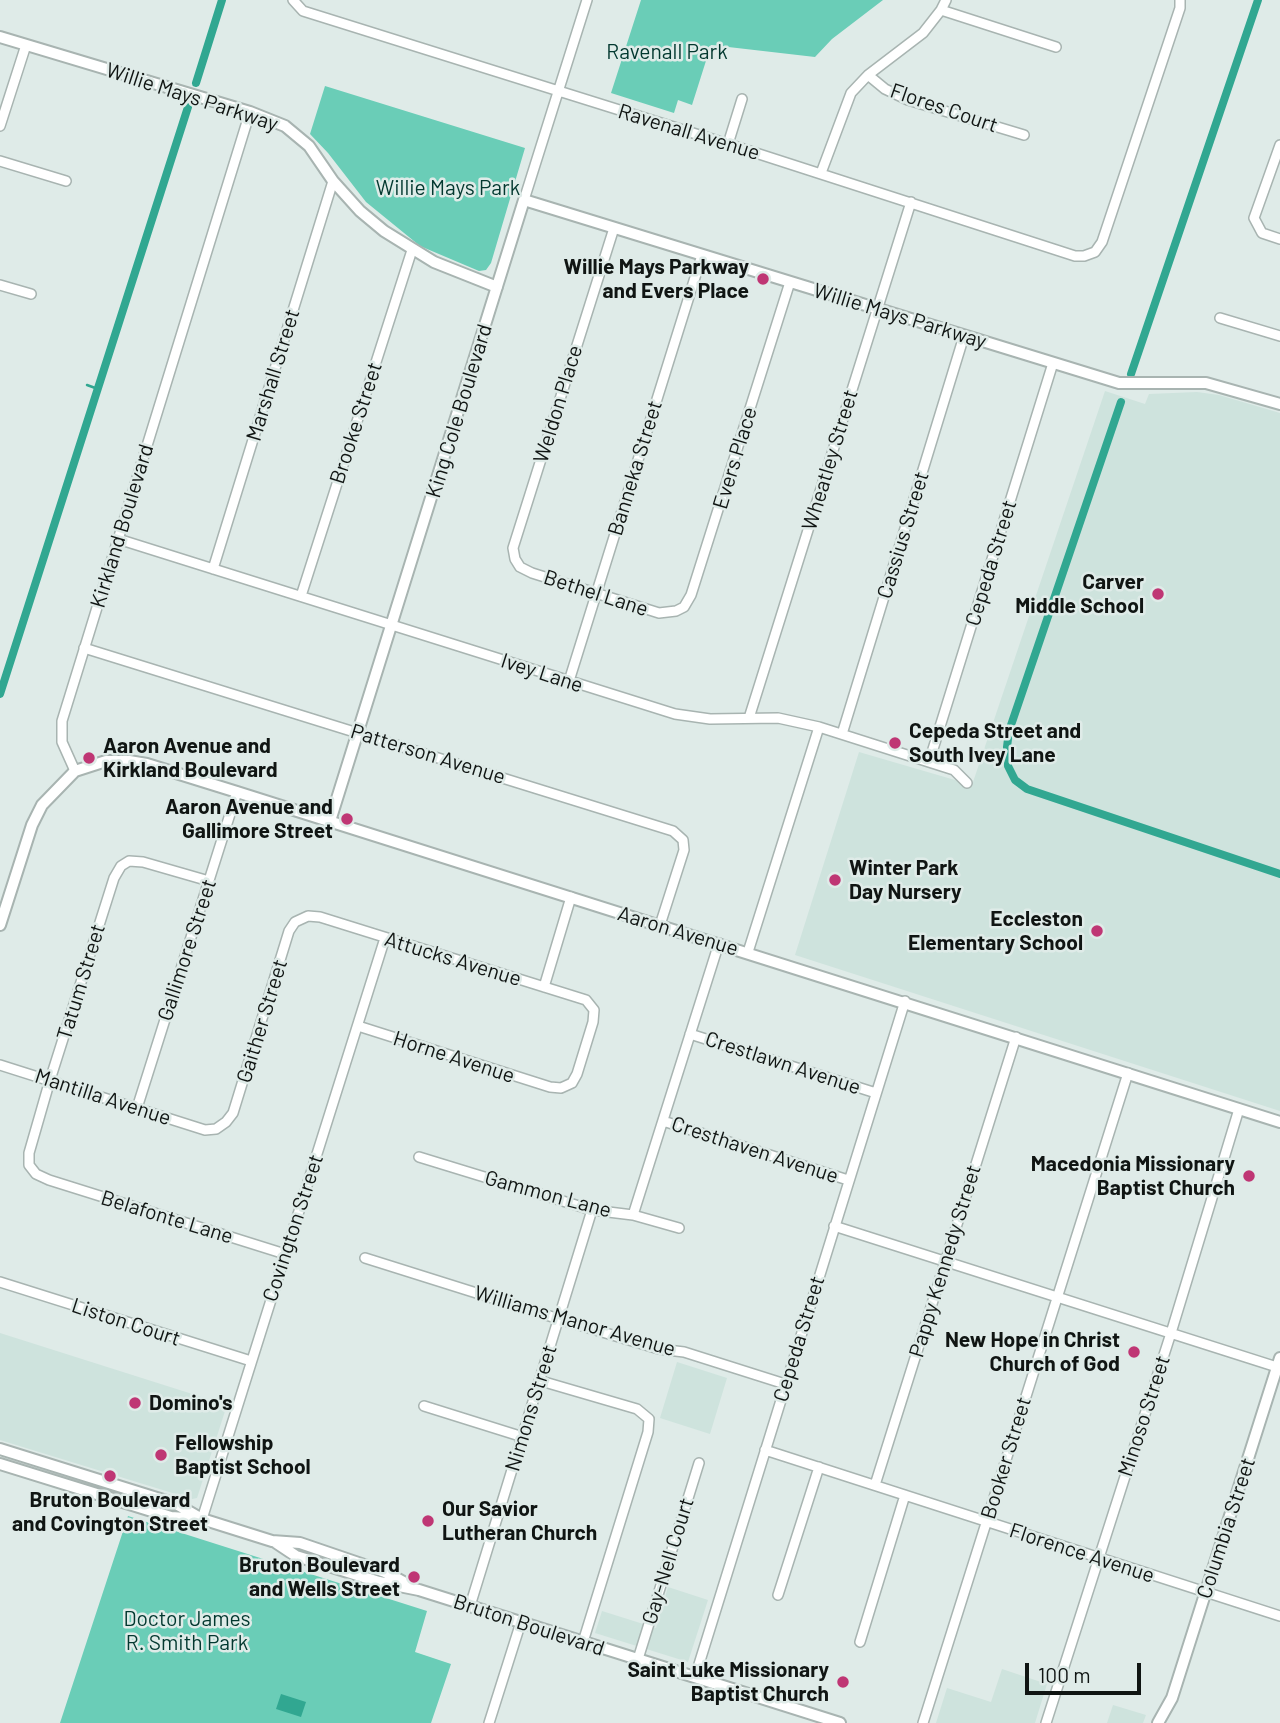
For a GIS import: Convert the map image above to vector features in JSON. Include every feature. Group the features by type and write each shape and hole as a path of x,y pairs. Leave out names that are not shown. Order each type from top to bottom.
{"street":[{"name":"Ravenall Avenue","path":"293,0 303,11 821,173 1075,256 1084,256 1095,251 1102,242 1180,8 1180,0"},
{"name":"King Cole Boulevard","path":"330,821 587,0"},
{"path":"821,173 851,93 868,75 923,33 946,0"},
{"path":"941,10 1056,47"},
{"name":"Willie Mays Parkway","path":"0,37 273,120 298,135 333,181 384,232 412,250 460,274 497,288"},
{"path":"0,127 26,45"},
{"name":"Flores Court","path":"868,75 885,89 908,100 1024,135"},
{"path":"728,144 742,99"},
{"name":"Kirkland Boulevard","path":"75,771 62,742 61,721 250,113"},
{"path":"1280,145 1254,218 1262,233 1280,239"},
{"path":"0,161 66,181"},
{"name":"Marshall Street","path":"213,569 333,181"},
{"name":"Willie Mays Parkway","path":"524,200 1119,383 1206,383 1280,404"},
{"name":"Wheatley Street","path":"749,718 911,202"},
{"name":"Weldon Place","path":"533,573 520,567 513,548 614,228"},
{"name":"Brooke Street","path":"301,596 412,250"},
{"name":"Banneka Street","path":"569,681 702,254"},
{"name":"Evers Place","path":"659,613 684,607 691,595 790,282"},
{"path":"0,285 31,294"},
{"path":"1220,318 1280,336"},
{"name":"Cassius Street","path":"842,734 964,336"},
{"name":"Cepeda Street","path":"929,762 1054,363"},
{"name":"Ivey Lane","path":"118,539 675,715 710,719 778,718 819,727 954,770 967,783"},
{"name":"Bethel Lane","path":"533,573 659,613"},
{"name":"Patterson Avenue","path":"84,648 673,831 683,840 684,850 660,925"},
{"path":"748,952 819,727"},
{"name":"Aaron Avenue","path":"75,771 106,761 147,764 1280,1122"},
{"path":"0,925 32,825 42,804 75,771"},
{"name":"Gallimore Street","path":"137,1108 237,792"},
{"name":"Tatum Street","path":"49,1180 36,1174 29,1165 29,1153 114,878 121,866 129,861 143,862 209,881"},
{"path":"544,987 571,897"},
{"name":"Gaither Street","path":"205,1129 216,1129 233,1113 289,931 295,922 308,916 320,917"},
{"name":"Attucks Avenue","path":"320,917 586,1000 594,1010 593,1022 577,1074 572,1083 550,1087"},
{"name":"Covington Street","path":"202,1519 386,938"},
{"path":"633,1215 719,943"},
{"name":"Cepeda Street","path":"695,1677 905,1002"},
{"name":"Horne Avenue","path":"358,1026 550,1087"},
{"name":"Crestlawn Avenue","path":"690,1034 876,1093"},
{"name":"Pappy Kennedy Street","path":"875,1485 1016,1037"},
{"name":"Mantilla Avenue","path":"0,1065 205,1129"},
{"name":"Booker Street","path":"923,1723 1128,1073"},
{"name":"Minoso Street","path":"1046,1723 1171,1333 1239,1109"},
{"name":"Cresthaven Avenue","path":"663,1121 848,1180"},
{"name":"Gammon Lane","path":"419,1157 592,1210 633,1215 679,1228"},
{"name":"Belafonte Lane","path":"49,1180 285,1254"},
{"name":"Nimons Street","path":"470,1606 592,1210"},
{"path":"834,1226 1056,1298 1279,1364"},
{"name":"Williams Manor Avenue","path":"365,1258 559,1319 659,1349 684,1352 785,1384"},
{"name":"Liston Court","path":"0,1282 251,1361"},
{"name":"Columbia Street","path":"1158,1723 1172,1698 1279,1364"},
{"path":"541,1381 637,1409 649,1419 648,1432 583,1642"},
{"path":"424,1406 523,1437"},
{"name":"Bruton Boulevard","path":"0,1449 176,1504 202,1519 275,1542 300,1543 385,1573 419,1590 840,1723"},
{"name":"Florence Avenue","path":"765,1450 1280,1616"},
{"path":"30,1473 35,1460"},
{"name":"Gay-Nell Court","path":"638,1660 699,1463"},
{"name":"Bruton Boulevard","path":"0,1464 171,1517 202,1519"},
{"path":"778,1595 819,1467"},
{"path":"99,1494 103,1481"},
{"path":"860,1642 905,1495"},
{"path":"489,1723 521,1622"},
{"name":"Columbia Street","path":"1170,1723 1172,1698"}],"shaded area":[{"path":"1105,391 1145,404 1149,394 1197,392 1219,395 1280,413 1280,1111 795,955 859,752 972,785"},
{"path":"0,1333 227,1405 197,1498 192,1499 0,1440"},
{"path":"677,1362 727,1378 710,1434 660,1418"},
{"path":"668,1587 708,1600 688,1662 595,1633 602,1611 656,1628"},
{"path":"1002,1669 1047,1684 1035,1723 936,1723 947,1688 991,1702"},
{"path":"281,1694 306,1702 301,1717 276,1709"},
{"path":"1113,1705 1146,1715 1143,1723 1107,1723"}],"green space":[{"name":"Ravenall Park","path":"641,0 883,0 832,39 815,57 711,45 692,105 678,100 674,113 611,93"},
{"name":"Willie Mays Park","path":"325,86 525,148 491,263 486,270 479,271 420,246 366,202 310,134"},
{"name":"Doctor James R. Smith Park","path":"128,1516 427,1611 415,1652 451,1664 431,1723 60,1723"}],"waterway":[{"path":"196,83 222,0"},
{"path":"1131,374 1258,0"},
{"path":"0,694 188,107"},
{"path":"87,385 98,389"},
{"path":"1121,402 1009,731 1008,766 1015,780 1027,789 1280,874"}],"place":[{"name":"Willie Mays Parkway and Evers Place","path":"763,279"},
{"name":"Carver Middle School","path":"1158,594"},
{"name":"Cepeda Street and South Ivey Lane","path":"895,743"},
{"name":"Aaron Avenue and Kirkland Boulevard","path":"89,758"},
{"name":"Aaron Avenue and Gallimore Street","path":"347,819"},
{"name":"Winter Park Day Nursery","path":"835,880"},
{"name":"Eccleston Elementary School","path":"1097,931"},
{"name":"Macedonia Missionary Baptist Church","path":"1249,1176"},
{"name":"New Hope in Christ Church of God","path":"1134,1352"},
{"name":"Domino's","path":"135,1403"},
{"name":"Fellowship Baptist School","path":"161,1455"},
{"name":"Bruton Boulevard and Covington Street","path":"110,1476"},
{"name":"Our Savior Lutheran Church","path":"428,1521"},
{"name":"Bruton Boulevard and Wells Street","path":"414,1577"},
{"name":"Saint Luke Missionary Baptist Church","path":"843,1682"}]}
